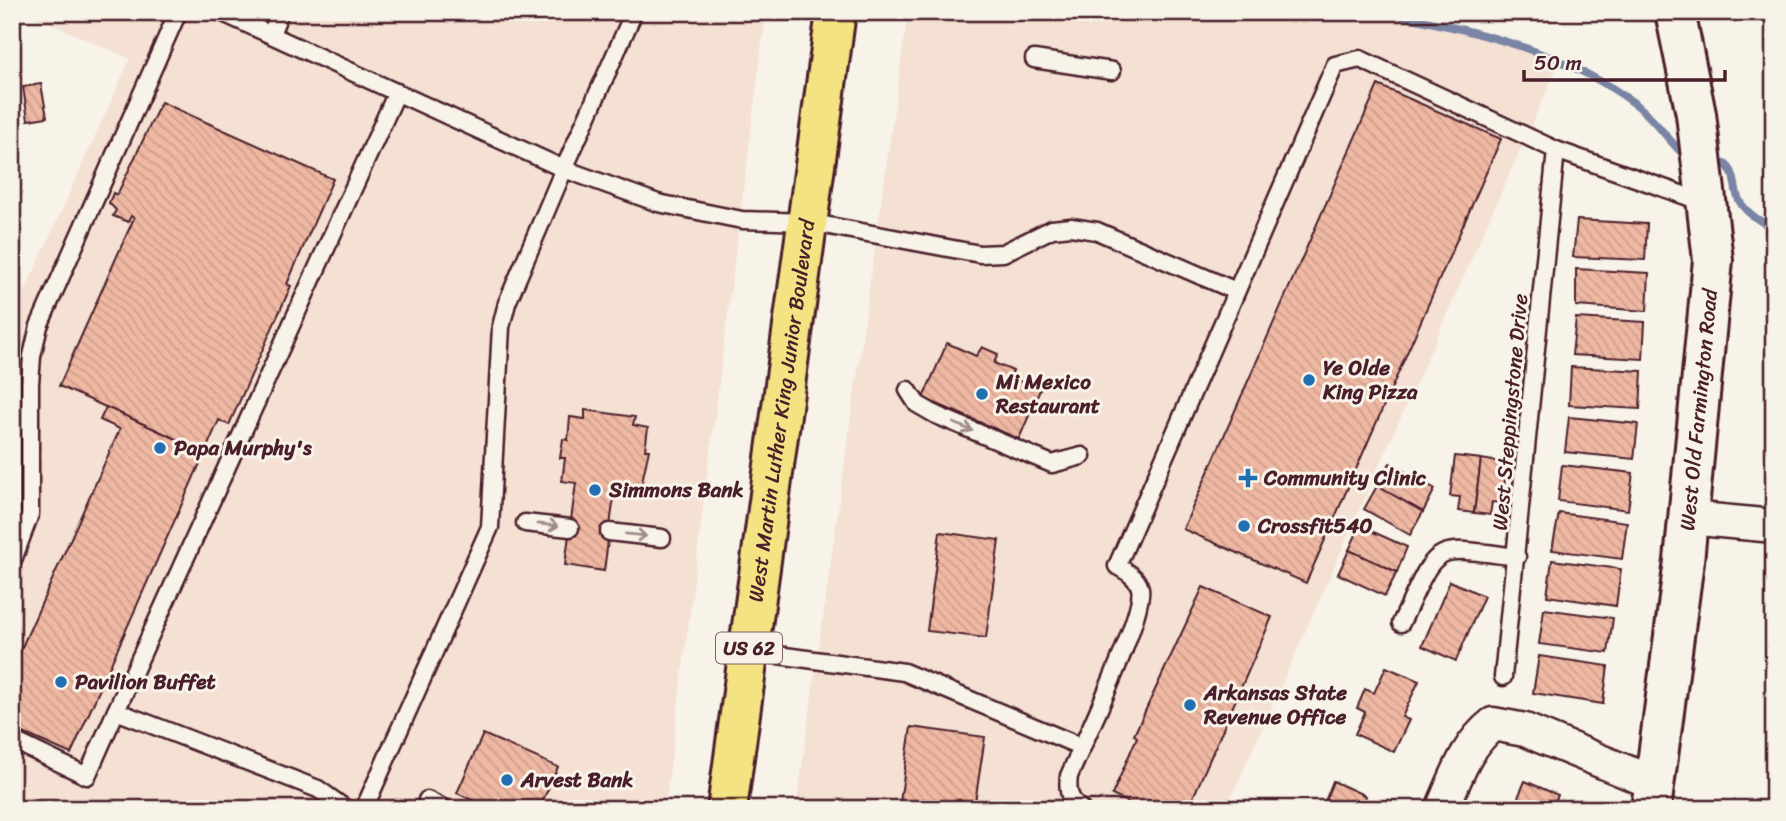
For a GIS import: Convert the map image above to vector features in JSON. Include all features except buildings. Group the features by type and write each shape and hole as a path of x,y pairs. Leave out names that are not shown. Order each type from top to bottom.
{"highway":[{"name":"West Martin Luther King Junior Boulevard","path":"727,809 836,12"}],"street":[{"name":"West Old Farmington Road","path":"1652,796 1689,518 1713,260 1708,204 1686,54 1675,12"},
{"path":"1689,518 1774,526"},
{"path":"1442,809 1468,752 1480,734 1493,724 1525,730 1652,796"}],"lane":[{"path":"12,563 30,514 30,384 32,356 39,326 178,12"},
{"path":"220,12 564,169 657,203 742,220 808,222 980,254 1003,253 1052,229 1070,227 1097,231 1236,291"},
{"path":"271,34 280,12"},
{"path":"364,809 490,527 501,327 507,303 634,12"},
{"path":"1034,59 1112,71"},
{"path":"1082,809 1076,805 1067,788 1113,677 1138,605 1140,589 1137,582 1133,576 1117,566 1335,65 1360,59 1556,150 1708,204"},
{"path":"12,740 87,776 397,92"},
{"name":"West Steppingstone Drive","path":"1503,677 1556,150"},
{"path":"908,390 917,404 936,415 1052,464 1082,456"},
{"path":"526,523 570,528"},
{"path":"609,532 662,538"},
{"path":"1401,623 1430,562 1441,552 1455,548 1517,557"},
{"path":"748,651 904,672 1082,747"},
{"path":"116,711 318,789 346,809"},
{"path":"427,800 445,809"}],"shaded area":[{"path":"25,12 766,12 665,809 12,809 12,320 130,59"},
{"path":"908,12 1383,12 1474,31 1559,63 1226,809 796,809"}],"waterway":[{"path":"1383,12 1483,35 1548,56 1580,70 1638,106 1686,157"},
{"path":"1725,164 1731,172 1737,195 1745,209 1774,229"}],"place":[{"name":"Ye Olde King Pizza","path":"1309,380"},
{"name":"Mi Mexico Restaurant","path":"982,394"},
{"name":"Papa Murphy's","path":"160,448"},
{"name":"Community Clinic","path":"1248,478"},
{"name":"Simmons Bank","path":"595,490"},
{"name":"Crossfit540","path":"1244,526"},
{"name":"Pavilion Buffet","path":"61,682"},
{"name":"Arkansas State Revenue Office","path":"1190,705"},
{"name":"Arvest Bank","path":"507,780"}]}
